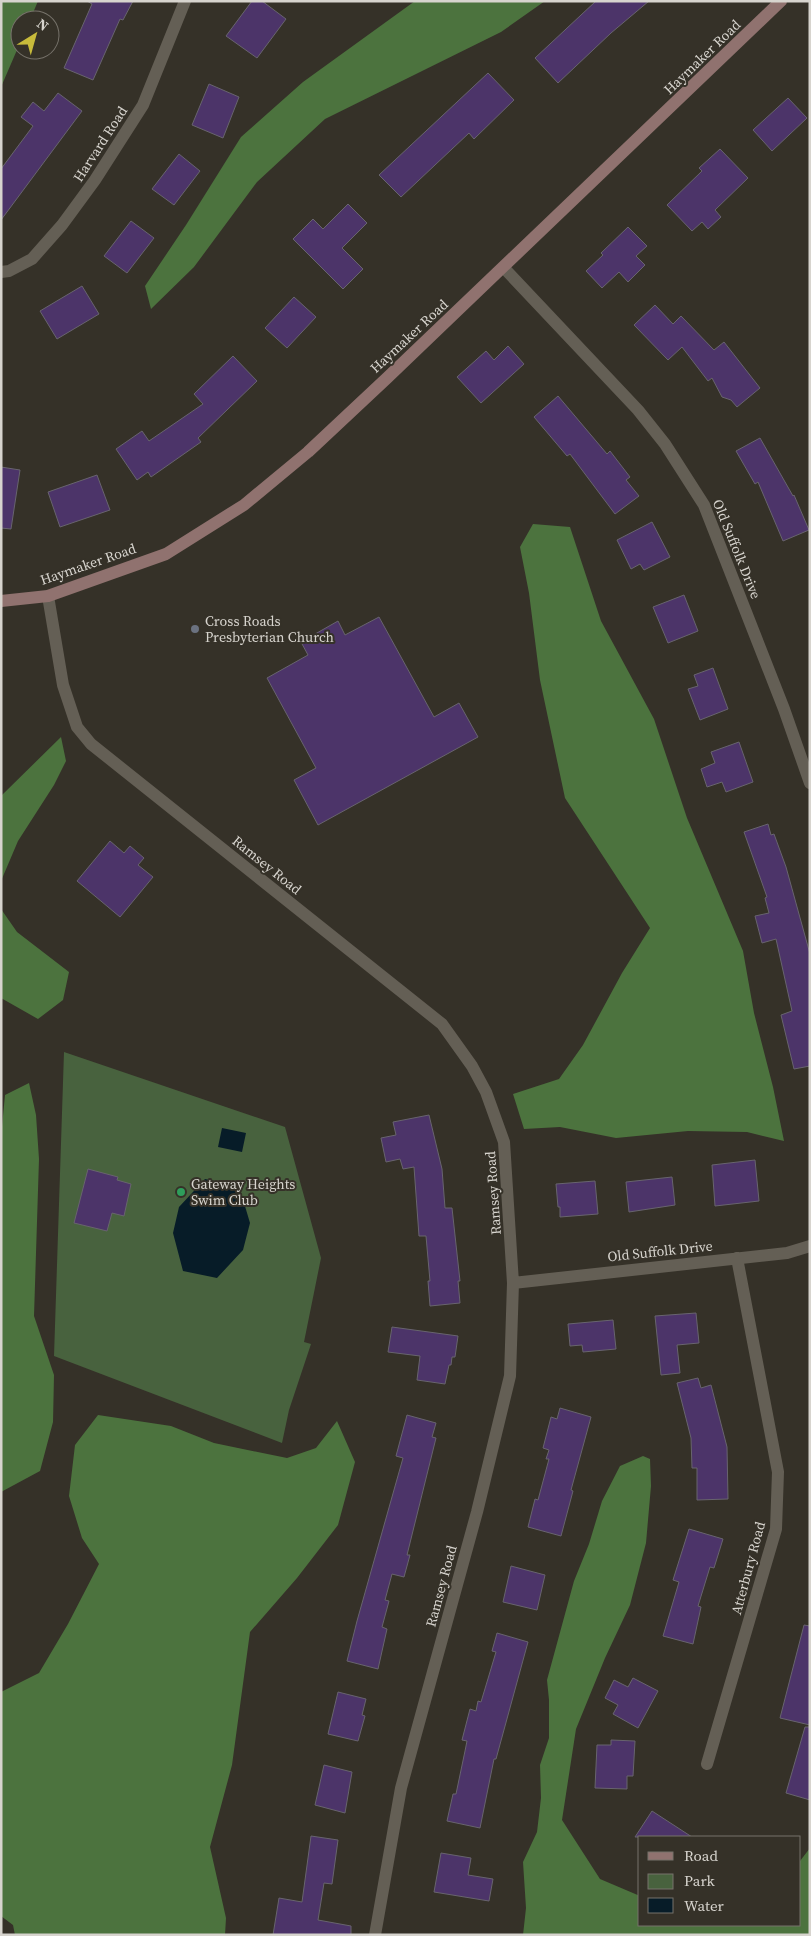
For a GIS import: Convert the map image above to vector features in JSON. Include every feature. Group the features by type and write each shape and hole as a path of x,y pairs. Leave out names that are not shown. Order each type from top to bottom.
{"main road":[{"name":"Haymaker Road","path":"1,601 48,596 166,554 244,505 308,452 504,268 781,1"}],"street":[{"name":"Harvard Road","path":"1,272 9,271 32,259 62,225 95,180 143,105 185,1"},
{"name":"Old Suffolk Drive","path":"504,268 638,410 665,444 704,505 784,709 810,783"},
{"name":"Ramsey Road","path":"48,596 63,686 77,727 90,744 442,1024 472,1066 486,1092 504,1142 513,1283 510,1376 477,1512 401,1788 375,1935"},
{"name":"Old Suffolk Drive","path":"513,1283 787,1253 810,1246"},
{"name":"Atterbury Road","path":"708,1764 776,1529 778,1472 737,1258"}],"green space":[{"path":"1,1 38,1 34,10 10,10 10,60 13,60 1,87"},
{"path":"415,1 545,1 501,32 325,119 257,182 194,267 151,309 145,286 241,137 303,82"},
{"path":"533,524 570,527 601,621 654,719 687,818 743,951 754,1013 773,1087 784,1141 747,1132 688,1131 616,1138 560,1127 524,1129 513,1094 559,1079 583,1045 622,973 650,928 565,798 540,680 529,593 520,547"},
{"path":"61,737 66,761 54,785 18,841 1,881 1,796"},
{"path":"1,909 17,932 69,972 63,1000 38,1019 1,998"},
{"name":"Gateway Heights Swim Club","path":"64,1052 285,1127 321,1258 304,1342 311,1344 289,1410 282,1443 54,1356"},
{"path":"29,1083 36,1115 39,1159 34,1316 54,1375 53,1422 40,1471 1,1492 1,1137 5,1095"},
{"path":"98,1415 171,1426 214,1443 287,1458 316,1448 337,1421 355,1462 338,1525 297,1578 250,1632 232,1765 210,1847 226,1918 225,1935 15,1935 13,1925 1,1916 1,1692 39,1673 68,1624 99,1564 82,1538 69,1496 75,1445"},
{"path":"643,1456 650,1459 651,1486 646,1543 630,1605 605,1658 576,1729 562,1820 600,1879 638,1895 638,1926 801,1926 801,1860 810,1848 810,1935 523,1935 526,1908 523,1862 537,1832 541,1798 540,1765 549,1738 547,1680 574,1581 589,1544 602,1501 620,1466"}],"water":[{"path":"222,1128 246,1133 242,1152 218,1147"},
{"path":"205,1179 239,1186 250,1223 243,1250 217,1278 183,1271 173,1233 179,1207"}],"building":[{"path":"87,1 133,1 123,20 120,19 93,80 64,68 92,4"},
{"path":"252,1 262,1 286,19 257,58 226,36"},
{"path":"596,1 649,1 611,33 558,83 535,58"},
{"path":"488,73 514,100 474,139 469,133 401,197 379,175"},
{"path":"209,84 239,97 223,138 192,125"},
{"path":"58,93 82,111 1,220 1,169 33,126 21,117 33,102 44,111"},
{"path":"788,98 807,118 772,151 753,130"},
{"path":"720,149 748,178 715,210 721,217 708,229 702,222 692,231 667,205 702,171 699,168"},
{"path":"179,154 200,171 174,205 152,189"},
{"path":"348,204 367,223 342,248 363,269 343,289 293,239 313,219 323,229"},
{"path":"131,221 154,238 127,273 104,256"},
{"path":"628,227 647,246 636,256 645,265 628,282 619,272 602,288 586,271 603,255 601,253"},
{"path":"82,286 99,314 57,339 40,311"},
{"path":"294,297 316,317 287,348 265,328"},
{"path":"655,305 673,324 681,316 714,350 724,342 760,388 737,407 731,400 722,397 712,378 708,381 682,347 668,360 634,325"},
{"path":"508,346 524,364 481,403 457,377 486,351 494,360"},
{"path":"233,356 257,381 198,438 201,442 151,477 148,472 137,480 116,449 142,431 149,441 203,404 194,394"},
{"path":"558,396 607,454 610,451 630,477 626,480 639,496 615,514 570,454 567,456 534,417"},
{"path":"760,438 794,495 809,530 783,541 758,482 755,484 736,451"},
{"path":"1,467 20,470 11,529 1,528"},
{"path":"97,475 110,510 60,527 48,492"},
{"path":"652,522 670,557 644,570 640,564 631,569 617,540"},
{"path":"684,595 698,631 668,643 653,607"},
{"path":"379,617 434,717 459,703 478,737 318,825 294,780 316,768 267,678 308,655 301,642 338,621 345,635"},
{"path":"713,668 728,709 700,720 688,689 698,686 694,675"},
{"path":"739,742 753,782 726,792 722,782 707,787 701,769 715,763 711,752"},
{"path":"768,824 771,835 774,834 786,867 810,954 810,1066 794,1069 781,1015 792,1011 776,939 762,943 755,916 769,913 765,898 767,897 744,832"},
{"path":"110,841 124,853 130,846 144,858 138,865 153,877 120,917 77,881"},
{"path":"429,1115 442,1169 445,1208 452,1208 460,1281 458,1281 460,1303 430,1306 426,1236 419,1236 414,1167 403,1169 400,1159 386,1162 381,1138 396,1135 393,1122"},
{"path":"755,1160 759,1201 715,1206 712,1165"},
{"path":"88,1169 118,1177 117,1180 131,1184 124,1216 112,1213 107,1231 74,1223"},
{"path":"672,1177 675,1205 629,1212 626,1182"},
{"path":"595,1181 598,1214 560,1217 556,1184"},
{"path":"696,1313 699,1343 677,1345 680,1373 661,1375 655,1316"},
{"path":"613,1320 616,1349 583,1352 582,1345 570,1346 568,1324"},
{"path":"392,1327 458,1336 455,1357 452,1357 451,1365 449,1365 445,1384 417,1380 420,1356 388,1352"},
{"path":"698,1378 701,1388 711,1385 727,1447 728,1499 697,1500 697,1468 692,1468 691,1438 677,1383"},
{"path":"560,1408 591,1417 571,1490 573,1491 561,1536 528,1527 535,1499 538,1500 549,1459 546,1459 549,1450 543,1448 551,1417 557,1419"},
{"path":"407,1415 436,1423 432,1437 436,1438 407,1555 410,1555 404,1577 392,1574 385,1600 389,1601 382,1627 387,1629 378,1669 347,1661 403,1458 396,1456"},
{"path":"689,1529 723,1539 714,1568 710,1567 698,1606 701,1607 693,1644 663,1636 679,1582 673,1580"},
{"path":"511,1566 545,1575 537,1610 503,1602"},
{"path":"804,1625 810,1626 810,1725 780,1718"},
{"path":"497,1633 528,1642 496,1759 494,1759 480,1828 447,1821 453,1794 456,1794 465,1751 467,1741 462,1740 470,1709 476,1711 478,1701 481,1702 496,1652 492,1651"},
{"path":"633,1678 658,1691 638,1728 613,1714 618,1705 605,1698 614,1680 628,1687"},
{"path":"338,1692 366,1699 362,1715 365,1716 358,1741 328,1734"},
{"path":"805,1727 810,1727 810,1800 786,1793"},
{"path":"611,1740 635,1741 633,1776 627,1776 627,1789 595,1788 597,1745 611,1745"},
{"path":"324,1765 352,1772 345,1813 315,1805"},
{"path":"652,1811 690,1836 638,1836 635,1837"},
{"path":"311,1836 338,1840 332,1884 324,1883 318,1920 351,1926 351,1935 273,1935 279,1898 302,1902"},
{"path":"441,1853 471,1858 468,1875 493,1879 489,1901 434,1892"}],"place":[{"name":"Cross Roads Presbyterian Church","path":"195,629"},
{"name":"Gateway Heights Swim Club","path":"181,1192"}]}
